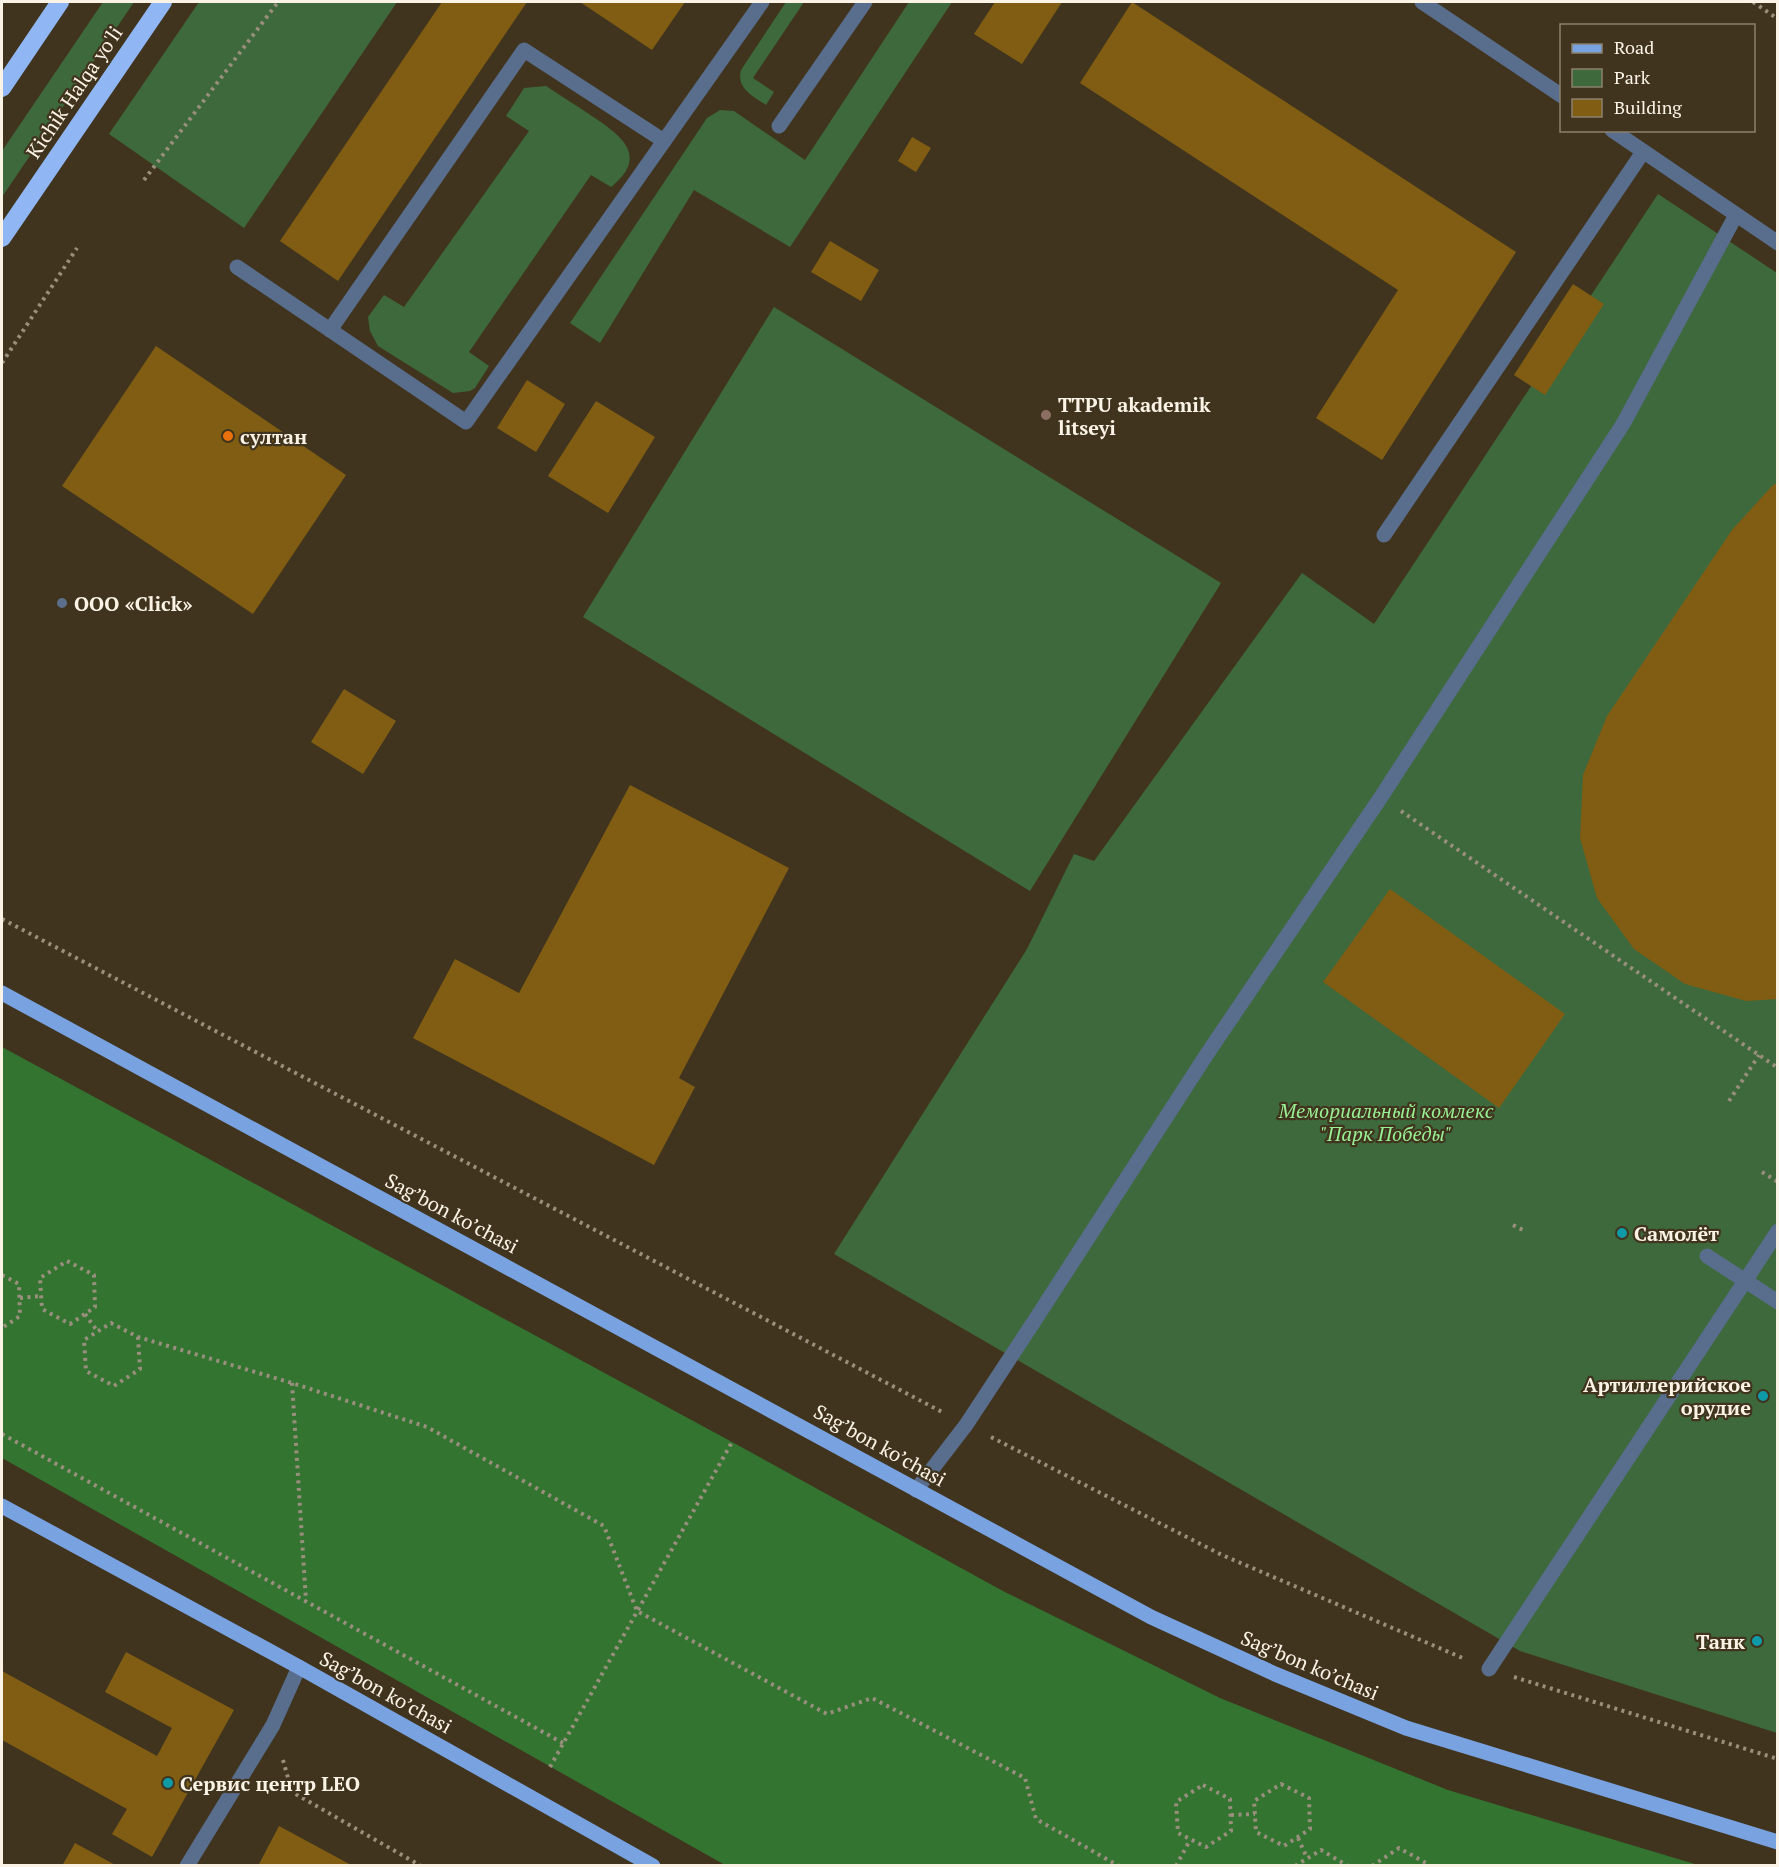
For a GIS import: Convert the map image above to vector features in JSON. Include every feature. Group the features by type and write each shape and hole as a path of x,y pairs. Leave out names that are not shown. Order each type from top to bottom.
{"highway":[{"path":"2,88 60,2"},
{"name":"Kichik Halqa yo'li","path":"2,238 163,2"}],"main road":[{"name":"Sag’bon ko’chasi","path":"2,993 1151,1617 1275,1674 1406,1728 1778,1842"},
{"name":"Sag’bon ko’chasi","path":"2,1506 299,1667 653,1866"}],"street":[{"path":"237,267 466,422 762,2"},
{"path":"779,126 865,2"},
{"path":"1422,2 1560,95"},
{"path":"330,330 524,50 664,141"},
{"path":"1615,132 1778,243"},
{"path":"1384,535 1643,152"},
{"path":"916,1490 966,1425 1207,1054 1381,797 1623,424 1736,215"},
{"path":"1490,1669 1778,1231"},
{"path":"1707,1256 1778,1302"},
{"path":"187,1866 273,1725 299,1667"}],"path":[{"path":"144,180 278,2"},
{"path":"1753,2 1778,19"},
{"path":"2,363 77,248"},
{"path":"1381,797 1778,1068"},
{"path":"2,919 966,1425 1222,1555 1490,1669 1778,1759"},
{"path":"1729,1101 1759,1055"},
{"path":"1762,1172 1778,1182"},
{"path":"1513,1225 1525,1231"},
{"path":"67,1261 94,1275 96,1307 70,1324 42,1309 41,1296 40,1278 67,1261"},
{"path":"2,1275 19,1284 20,1298 20,1316 2,1328"},
{"path":"20,1298 41,1296"},
{"path":"85,1314 98,1332"},
{"path":"138,1337 140,1369 114,1386 86,1371 84,1340 111,1323 138,1337 292,1383 427,1427 604,1526 637,1611 827,1714 872,1698 1025,1778 1035,1819 1119,1866"},
{"path":"292,1383 306,1601"},
{"path":"2,1434 563,1743"},
{"path":"550,1767 732,1442"},
{"path":"273,1725 292,1792 421,1866"},
{"path":"1281,1784 1309,1798 1310,1829 1284,1846 1256,1832 1256,1814 1254,1800 1281,1784"},
{"path":"1203,1785 1230,1799 1231,1831 1206,1847 1190,1840 1178,1833 1176,1802 1203,1785"},
{"path":"1231,1815 1256,1814"},
{"path":"1298,1838 1307,1858"},
{"path":"1176,1866 1190,1840"},
{"path":"1372,1866 1399,1848 1426,1863 1426,1866"},
{"path":"1295,1866 1321,1850 1348,1866"}],"green space":[{"path":"103,2 134,2 2,197 2,151"},
{"path":"199,2 397,2 244,228 109,134"},
{"path":"786,2 804,2 753,78 774,92 766,105 743,87 741,70"},
{"path":"909,2 952,2 790,247 694,190 600,343 570,323 707,118 720,110 734,111 805,160"},
{"path":"546,86 600,121 619,137 626,145 629,164 623,175 611,187 591,175 469,352 489,366 475,388 470,391 453,393 378,346 370,331 368,317 384,295 404,307 529,131 506,116 524,88"},
{"name":"Мемориальный комлекс \"Парк Победы\"","path":"1658,194 1777,273 1777,1733 1520,1651 834,1254 1027,949 1074,854 1094,861 1302,573 1374,624"},
{"path":"774,307 1221,583 1030,891 583,617"},
{"path":"2,1047 1001,1590 1220,1698 1448,1790 1698,1865 725,1865 2,1458"}],"building":[{"path":"442,2 527,2 338,281 280,241"},
{"path":"580,2 685,2 652,50"},
{"path":"995,2 1062,2 1022,64 974,34"},
{"path":"1132,2 1516,252 1382,460 1316,418 1398,290 1080,83"},
{"path":"912,137 931,148 916,172 898,161"},
{"path":"830,241 879,270 861,301 811,272"},
{"path":"1573,284 1604,304 1545,395 1514,375"},
{"path":"156,346 346,475 253,614 62,486"},
{"path":"527,380 565,404 536,452 497,428"},
{"path":"596,401 655,437 608,513 548,476"},
{"path":"1778,482 1778,999 1746,1001 1685,984 1634,949 1597,898 1580,838 1583,775 1607,716 1732,530"},
{"path":"344,689 396,721 363,774 311,742"},
{"path":"630,785 789,868 679,1078 695,1087 654,1165 413,1038 455,959 519,993"},
{"path":"1390,889 1565,1014 1499,1108 1323,982"},
{"path":"126,1652 234,1710 152,1857 112,1834 127,1809 2,1740 2,1671 157,1756 172,1728 105,1692"},
{"path":"279,1826 353,1866 258,1866"},
{"path":"75,1843 117,1866 62,1866"}],"place":[{"name":"TTPU akademik litseyi","path":"1046,415"},
{"name":"султан","path":"228,436"},
{"name":"OOO «Click»","path":"62,603"},
{"name":"Самолёт","path":"1622,1233"},
{"name":"Артиллерийское орудие","path":"1763,1396"},
{"name":"Танк","path":"1757,1641"},
{"name":"Сервис центр LEO","path":"168,1783"}]}
